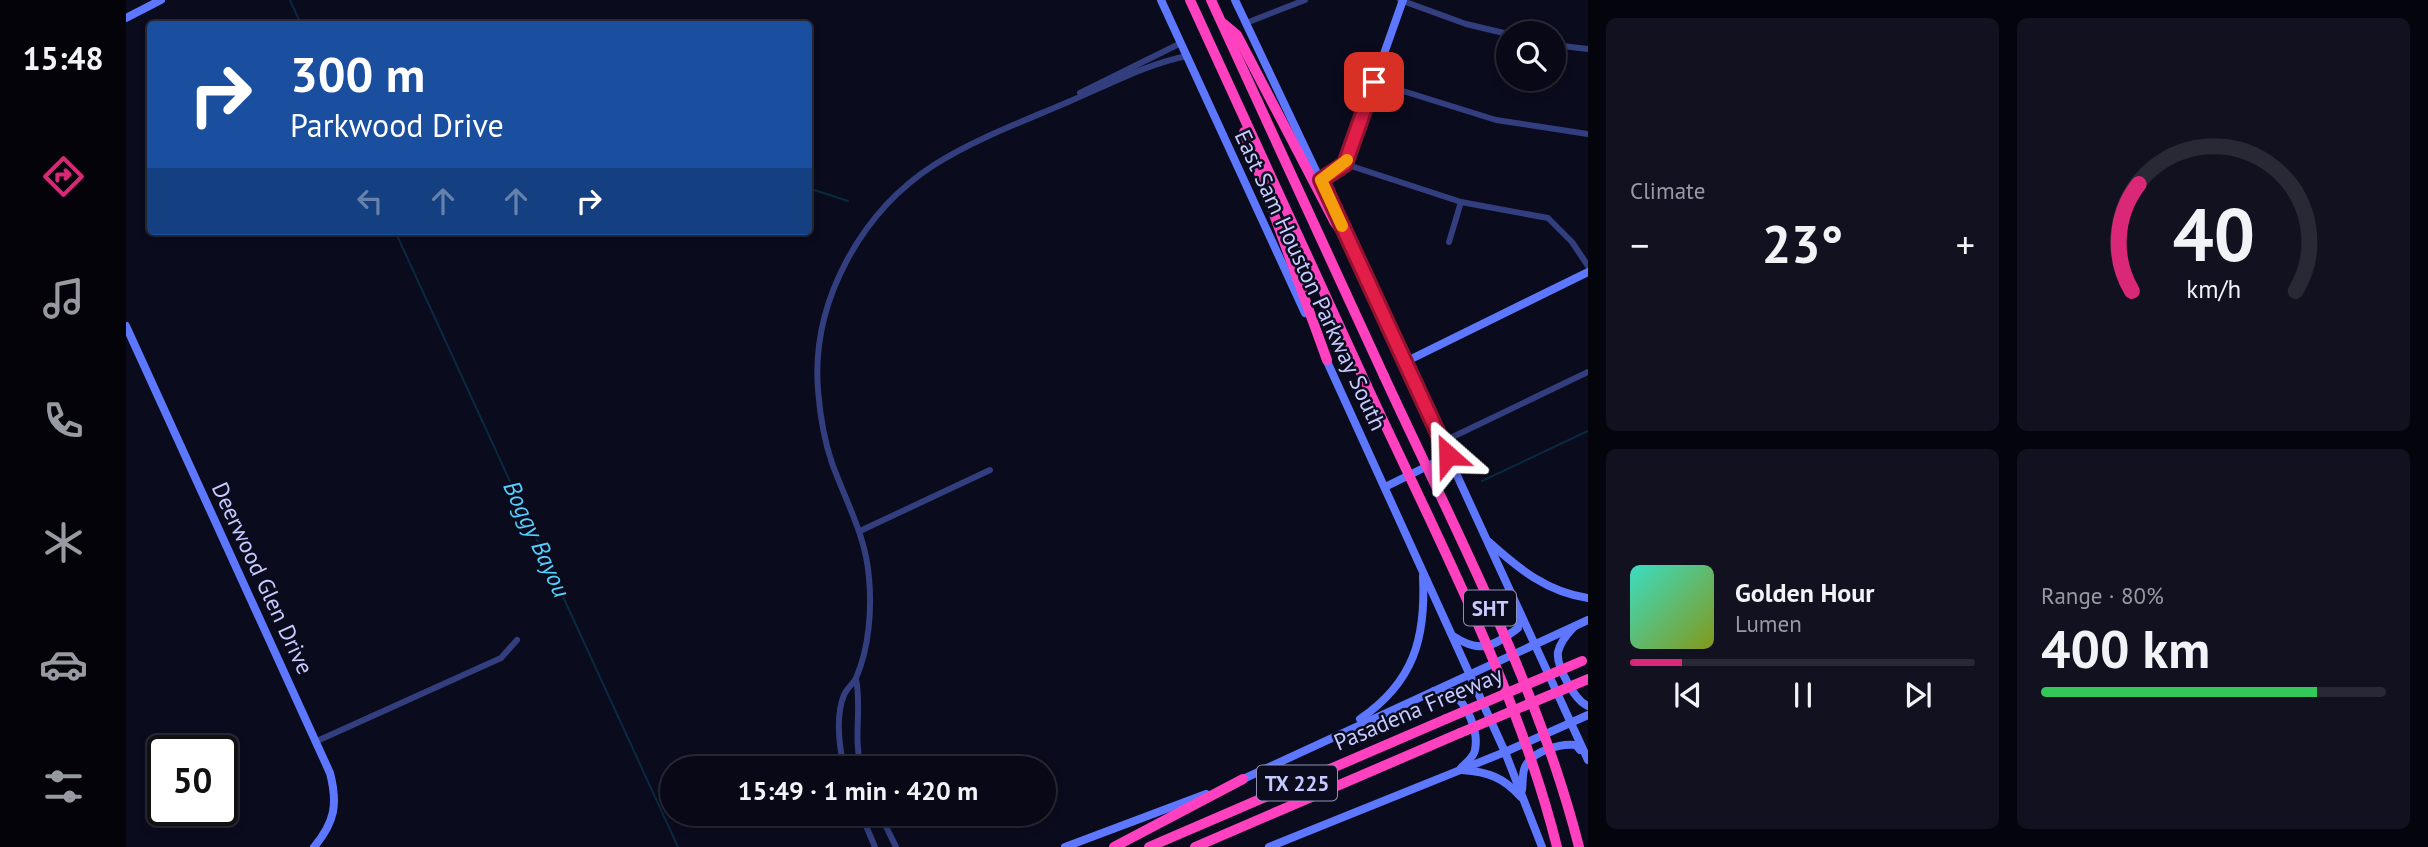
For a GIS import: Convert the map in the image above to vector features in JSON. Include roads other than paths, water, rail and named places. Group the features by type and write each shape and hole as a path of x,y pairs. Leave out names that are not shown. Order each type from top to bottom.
{"highway":[{"name":"SHT","path":"1190,0 1505,692 1535,772 1557,847"},
{"name":"SHT","path":"1211,0 1525,684 1555,765 1579,847"},
{"path":"1219,19 1237,35 1334,221 1353,248"},
{"path":"1221,70 1327,360"},
{"name":"Pasadena Freeway","path":"1149,847 1585,660"},
{"name":"Pasadena Freeway","path":"1195,847 1588,679"},
{"path":"1114,847 1243,779"},
{"path":"1210,847 1320,795"}],"main road":[{"path":"126,16 161,0"},
{"name":"East Sam Houston Parkway South","path":"1161,0 1505,751 1542,847"},
{"path":"1236,0 1587,759"},
{"path":"1321,180 1345,164 1402,0"},
{"path":"1405,362 1588,272"},
{"name":"Deerwood Glen Drive","path":"126,326 330,773 336,808 323,837 314,847"},
{"path":"1385,487 1448,456"},
{"path":"1486,539 1532,579 1588,598"},
{"path":"1342,732 1377,707 1404,673 1415,654 1422,633 1425,609 1423,569"},
{"path":"1453,636 1478,648 1504,638 1518,628 1520,613"},
{"path":"1065,847 1243,779 1588,620"},
{"path":"1576,625 1560,646 1558,659 1576,698 1588,706"},
{"path":"1426,693 1452,692 1467,708 1475,749 1472,757 1459,770"},
{"path":"1269,847 1588,715"},
{"path":"1521,791 1525,766 1536,755 1565,743 1576,745 1587,759"},
{"path":"1459,770 1482,771 1498,777 1508,783 1527,804"}],"street":[{"path":"1247,23 1305,0"},
{"path":"1402,0 1466,24 1496,31"},
{"path":"859,756 855,731 859,695 856,678 866,638 869,578 860,531 831,457 818,390 823,326 842,270 877,215 916,178 948,157 1181,43"},
{"path":"1566,46 1588,48"},
{"path":"1048,110 1153,67 1187,57"},
{"path":"1374,82 1496,120 1588,134"},
{"path":"1345,164 1461,201 1548,218 1572,242 1588,266"},
{"path":"1449,242 1461,201"},
{"path":"1442,442 1588,372"},
{"path":"860,531 990,470"},
{"path":"317,741 502,658 517,640"},
{"path":"842,756 839,732 841,705 848,688 856,678"},
{"path":"865,826 875,847"},
{"path":"886,826 896,847"}],"waterway":[{"name":"Boggy Bayou","path":"290,0 300,21"},
{"path":"812,189 848,201"},
{"name":"Boggy Bayou","path":"397,235 678,847"},
{"path":"1482,481 1588,431"}]}
